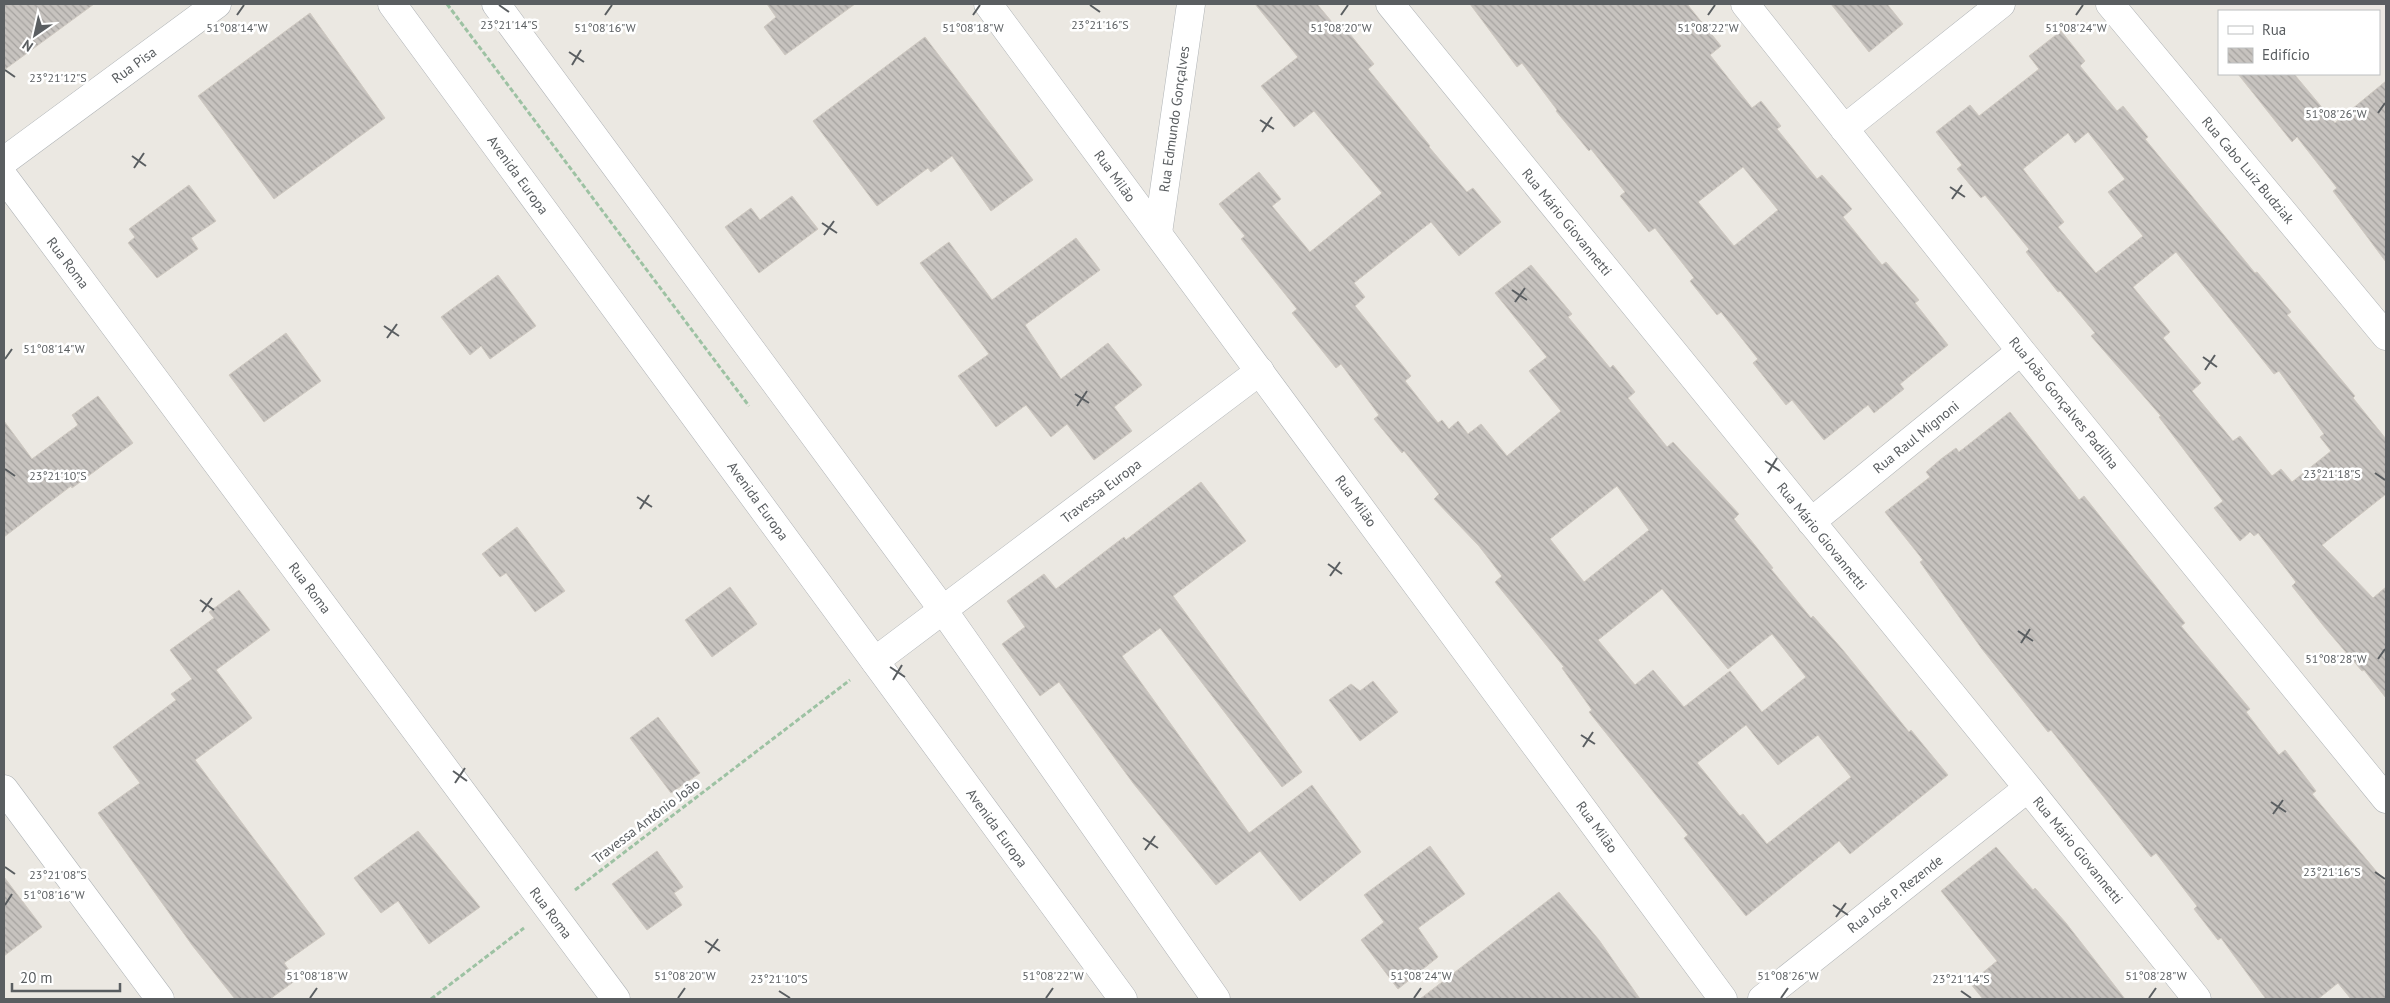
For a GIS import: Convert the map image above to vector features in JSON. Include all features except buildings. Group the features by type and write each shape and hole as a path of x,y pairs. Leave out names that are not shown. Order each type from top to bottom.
{"street":[{"name":"Rua Pisa","path":"4,161 216,4"},
{"name":"Avenida Europa","path":"392,4 1123,999"},
{"path":"496,4 943,610 1216,999"},
{"name":"Rua Milão","path":"988,4 1724,999"},
{"name":"Rua Edmundo Gonçalves","path":"1158,234 1191,4"},
{"name":"Rua Mário Giovannetti","path":"1390,4 2028,788 2197,999"},
{"name":"Rua João Gonçalves Padilha","path":"1745,4 2021,351 2386,799"},
{"path":"1844,129 2001,4"},
{"name":"Rua Cabo Luiz Budziak","path":"2110,4 2386,336"},
{"name":"Rua Roma","path":"4,177 616,999"},
{"name":"Rua Raul Mignoni","path":"1811,522 2021,351"},
{"name":"Travessa Europa","path":"875,661 1260,371"},
{"name":"Rua José P. Rezende","path":"1762,999 2028,788"},
{"path":"4,789 160,999"}],"path":[{"path":"447,4 752,410"},
{"name":"Travessa Antônio João","path":"431,999 875,661"}]}
